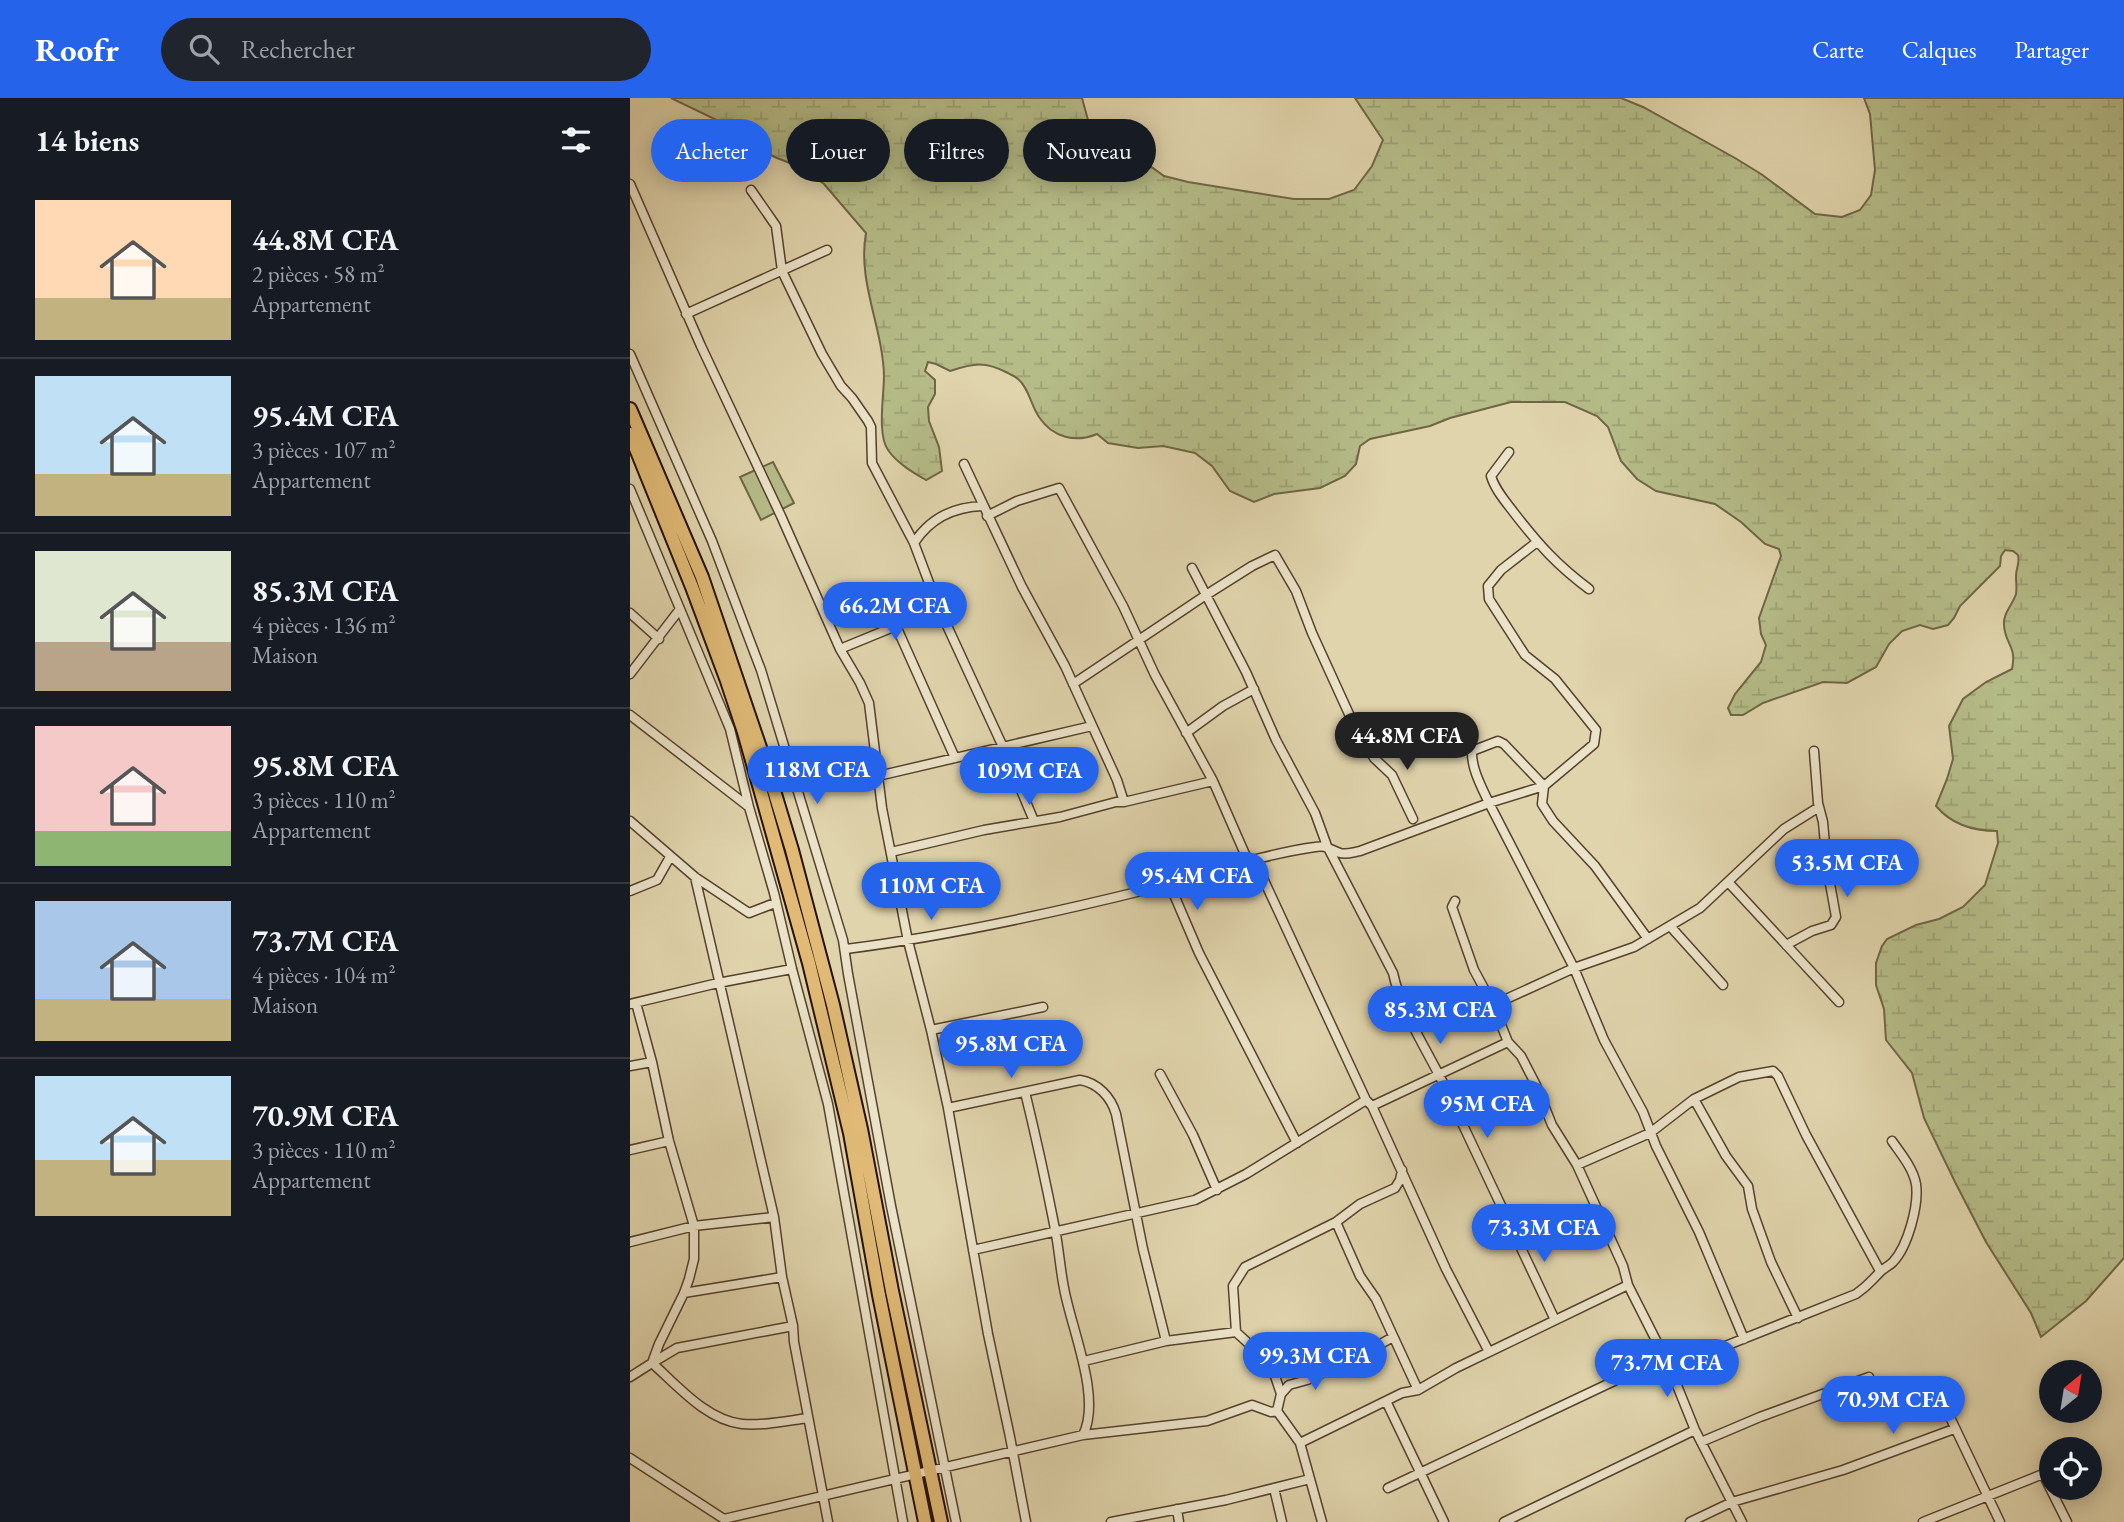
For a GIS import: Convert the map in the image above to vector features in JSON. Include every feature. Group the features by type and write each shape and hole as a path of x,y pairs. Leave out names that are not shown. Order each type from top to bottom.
{"main road":[{"path":"630,409 702,578 792,850 833,1005 861,1129 941,1522"},
{"path":"630,434 692,587 744,732 809,963 850,1133 925,1522"}],"street":[{"path":"630,184 686,314 840,649 869,703 882,808 908,941 948,1108 988,1334 1026,1522"},
{"path":"751,190 775,226 782,271 825,359 841,386 868,421 872,463 914,543 937,604 1034,821"},
{"path":"686,314 827,250"},
{"path":"630,354 712,541 761,670 846,949 848,974 886,1178 956,1522"},
{"path":"1509,452 1491,478 1500,495 1560,568 1589,589"},
{"path":"964,464 987,516 1073,684 1117,780 1124,802"},
{"path":"987,516 1017,501 1059,488 1213,781 1402,1170 1446,1269 1489,1352"},
{"path":"630,489 730,729 774,893 828,1104 903,1522"},
{"path":"914,543 932,523 958,509 983,506"},
{"path":"846,949 908,941 1021,918 1169,884 1252,861 1326,846 1342,854 1360,851 1489,803 1544,786 1594,744 1596,730 1555,679 1525,655 1489,598 1488,586 1501,570 1537,542"},
{"path":"1073,684 1206,595 1273,555 1277,557 1296,591 1354,725 1371,754 1392,775 1413,819"},
{"path":"1192,568 1254,689 1276,740 1315,813 1326,846 1393,973 1396,989 1417,1034 1439,1074 1555,1320"},
{"path":"840,649 896,626 937,604"},
{"path":"630,674 680,610"},
{"path":"630,613 659,639"},
{"path":"896,626 955,758"},
{"path":"1186,733 1223,706 1254,689"},
{"path":"630,715 749,807"},
{"path":"878,775 1092,726"},
{"path":"1648,939 1595,866 1553,821 1542,804 1544,786 1501,741 1473,750 1471,754 1477,775 1489,803 1574,968 1604,1040 1643,1112 1650,1133 1699,1231 1744,1339"},
{"path":"1786,944 1830,925 1836,917 1819,807 1814,751"},
{"path":"891,852 1213,781"},
{"path":"1493,1005 1574,968 1634,947 1700,908 1784,829 1819,807"},
{"path":"630,821 695,877 749,913 775,903"},
{"path":"630,891 657,880 670,857"},
{"path":"695,877 774,1217 782,1278 828,1522"},
{"path":"1729,883 1839,1002"},
{"path":"1169,884 1199,953 1297,1143"},
{"path":"1455,901 1452,907 1474,970 1493,1005 1508,1042 1521,1056 1552,1125 1577,1165 1623,1266 1628,1285 1670,1368 1695,1430 1742,1522"},
{"path":"1670,926 1723,985"},
{"path":"652,1363 684,1293 694,1259 694,1226 669,1141 652,1062 633,1004 718,983 792,969"},
{"path":"931,1030 1043,1007"},
{"path":"805,1017 822,1014"},
{"path":"973,1250 1185,1203 1217,1190 1369,1103 1508,1042"},
{"path":"630,1066 652,1062"},
{"path":"1577,1165 1650,1133 1694,1099 1740,1077 1773,1071 1880,1271"},
{"path":"1160,1074 1193,1135 1217,1190"},
{"path":"948,1108 1080,1080 1093,1084 1108,1096 1116,1114 1166,1341"},
{"path":"1026,1092 1056,1232 1066,1299 1084,1361 1088,1414 1083,1435"},
{"path":"1694,1099 1726,1156 1748,1186 1752,1209 1771,1262 1798,1318"},
{"path":"630,1150 669,1141"},
{"path":"1670,1368 1856,1294 1870,1285 1880,1271 1892,1264 1908,1236 1916,1198 1916,1184 1908,1164 1892,1141"},
{"path":"1281,1394 1275,1376 1236,1332 1233,1286 1245,1266 1336,1222 1360,1204 1395,1188 1402,1170"},
{"path":"630,1242 694,1226 774,1217"},
{"path":"1336,1222 1360,1276 1376,1299 1418,1390"},
{"path":"684,1293 782,1278"},
{"path":"1300,1443 1402,1393 1418,1390 1455,1368 1628,1285"},
{"path":"630,1377 677,1348 793,1326"},
{"path":"1084,1361 1166,1341 1236,1332"},
{"path":"1322,1522 1300,1443 1277,1411 1281,1394 1289,1385 1307,1380 1393,1337"},
{"path":"1388,1488 1665,1357"},
{"path":"652,1363 720,1419 740,1424 765,1424 808,1418"},
{"path":"1701,1442 1869,1377"},
{"path":"1937,1390 2000,1522"},
{"path":"1386,1401 1444,1522"},
{"path":"630,1458 723,1520 1083,1435 1207,1421 1247,1405 1258,1406 1271,1412 1277,1411"},
{"path":"1690,1522 1732,1502 1843,1470 1954,1429"},
{"path":"1504,1522 1695,1430"},
{"path":"1923,1522 2043,1474 2067,1522"},
{"path":"1111,1522 1226,1500 1310,1479"},
{"path":"1274,1488 1282,1522"},
{"path":"1177,1508 1179,1522"}],"green space":[{"path":"671,98 1082,98 1088,119 1023,119 1023,182 1156,182 1156,170 1164,176 1188,182 1294,199 1329,199 1354,190 1372,166 1383,140 1355,98 1621,98 1643,107 1735,158 1815,214 1842,217 1860,210 1871,195 1875,170 1870,114 1864,98 2124,98 2124,1258 2086,1301 2041,1337 2031,1313 1986,1242 1955,1182 1924,1118 1912,1073 1886,1040 1884,1009 1876,985 1876,963 1887,939 1963,907 1985,885 1998,843 1997,831 1964,826 1942,813 1936,806 1953,759 1949,726 1963,699 1986,682 2012,669 2013,655 2004,625 2005,616 2015,598 2018,555 2005,550 2000,566 1960,606 1948,625 1933,629 1920,625 1902,631 1889,644 1876,667 1847,683 1823,682 1763,703 1743,715 1731,715 1728,708 1735,694 1761,662 1766,645 1759,618 1781,556 1779,549 1765,544 1741,522 1715,504 1656,491 1637,479 1621,461 1608,427 1597,416 1565,402 1511,402 1430,426 1370,439 1360,446 1356,464 1345,476 1320,488 1274,494 1254,502 1230,491 1212,466 1195,453 1163,446 1138,448 1108,443 1097,434 1073,438 1058,434 1039,417 1022,383 1000,369 979,364 950,371 928,362 925,371 935,380 935,394 928,407 929,421 939,447 942,471 926,480 900,463 885,443 882,425 883,358 867,287 864,251 866,233 821,182 890,182 890,119 786,119 786,162 772,156 772,119 715,119"},
{"path":"773,462 794,503 761,520 740,477"}]}
